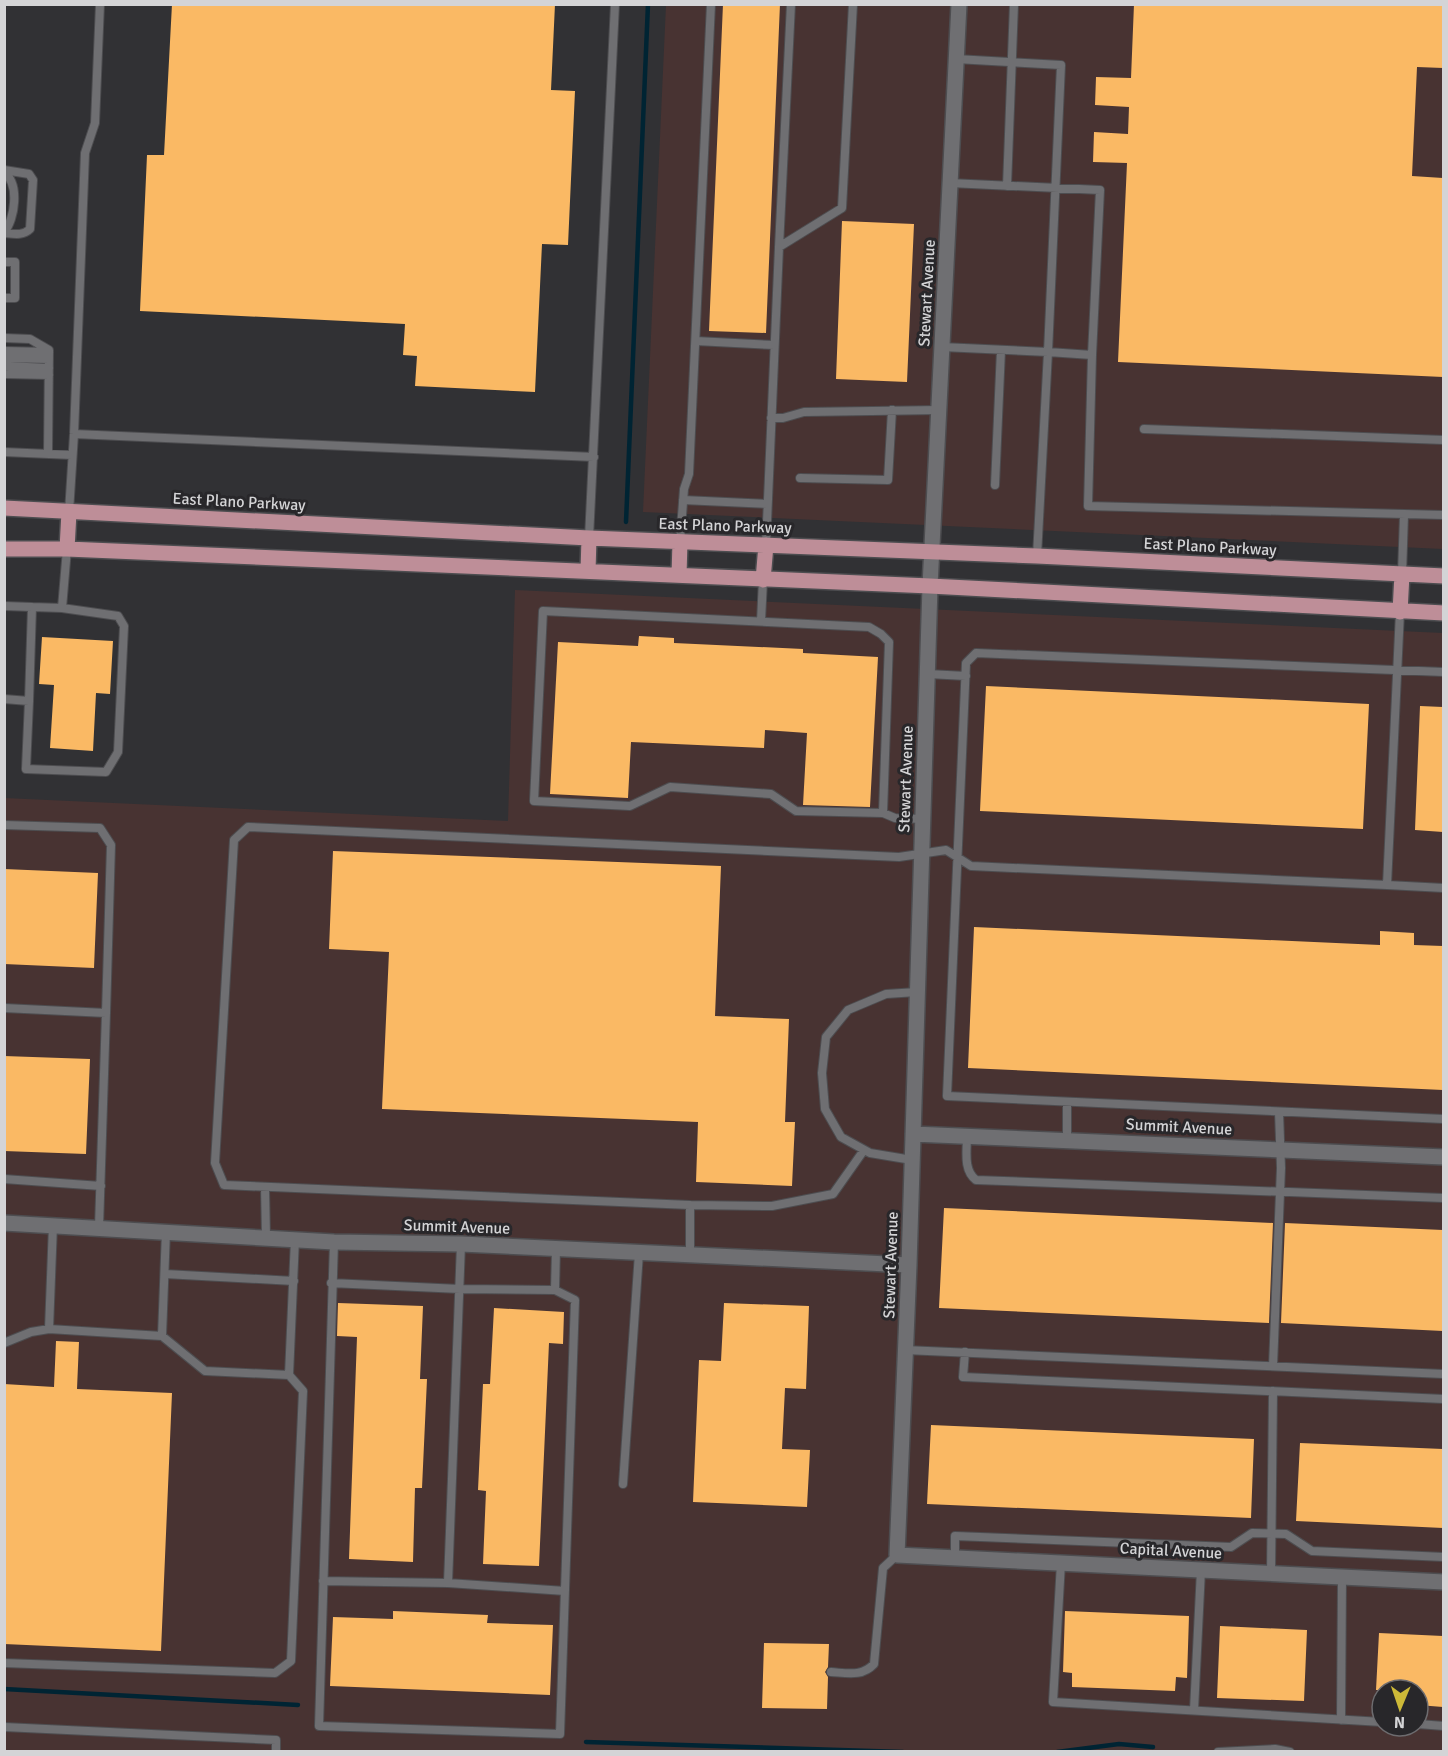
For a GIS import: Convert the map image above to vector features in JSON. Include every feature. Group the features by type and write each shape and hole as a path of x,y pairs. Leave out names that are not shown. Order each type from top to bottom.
{"main road":[{"name":"East Plano Parkway","path":"4,508 589,538 1037,556 1443,576"},
{"path":"67,549 69,512"},
{"path":"588,571 589,538"},
{"path":"679,575 681,542"},
{"path":"763,580 766,545"},
{"path":"4,549 67,549 930,586 1443,613"},
{"path":"1400,612 1402,574"}],"street":[{"name":"Stewart Avenue","path":"897,1555 909,1265 930,586 959,4"},
{"name":"Summit Avenue","path":"913,1134 1443,1157"},
{"name":"Summit Avenue","path":"4,1223 334,1242 461,1244 909,1265"},
{"name":"Capital Avenue","path":"897,1555 1443,1582"}],"lane":[{"path":"69,512 85,153 95,123 100,4"},
{"path":"589,538 615,4"},
{"path":"681,542 684,489 689,474 711,4"},
{"path":"766,545 791,4"},
{"path":"779,247 842,208 853,4"},
{"path":"1007,186 1014,4"},
{"path":"956,59 1061,65 1037,556"},
{"path":"4,172 29,174 33,180 30,229 26,233 4,233"},
{"path":"4,172 14,183 14,217 4,233"},
{"path":"950,183 1100,190 1088,506 1443,515"},
{"path":"4,262 15,262 15,298 4,298"},
{"path":"4,338 30,339 49,350 48,454"},
{"path":"696,341 774,345"},
{"path":"942,347 1092,355"},
{"path":"995,485 1001,350"},
{"path":"4,351 49,364"},
{"path":"4,358 49,364"},
{"path":"4,366 49,364"},
{"path":"4,374 49,364"},
{"path":"800,478 888,480 892,410"},
{"path":"771,418 783,418 804,412 939,410"},
{"path":"1144,429 1443,440"},
{"path":"74,434 594,458"},
{"path":"4,452 72,455"},
{"path":"683,500 767,504"},
{"path":"1402,574 1404,515"},
{"path":"62,608 67,549"},
{"path":"761,621 763,580"},
{"path":"4,606 62,608 118,616 124,626 118,752 106,772 26,769 32,607"},
{"path":"882,813 889,642 881,634 869,627 543,611 534,801 630,806 670,787 771,794 796,811 882,813 894,818 923,819"},
{"path":"1387,885 1400,612"},
{"path":"1443,672 976,653 966,663 947,1096 1443,1119"},
{"path":"928,674 966,676"},
{"path":"4,699 29,701"},
{"path":"4,825 100,828 111,845 99,1227"},
{"path":"864,1150 833,1194 772,1206 690,1205 224,1185 215,1163 234,840 248,827 887,856 945,850 971,866 1443,888"},
{"path":"912,1160 870,1153 841,1137 825,1109 822,1073 826,1037 848,1010 886,994 917,992"},
{"path":"4,1008 106,1012"},
{"path":"1067,1102 1067,1140"},
{"path":"1273,1366 1281,1168 1280,1112"},
{"path":"968,1136 968,1167 971,1176 976,1180 1443,1198"},
{"path":"4,1179 100,1186"},
{"path":"265,1187 266,1238"},
{"path":"690,1205 690,1255"},
{"path":"49,1329 53,1225"},
{"path":"162,1336 166,1231"},
{"path":"4,1663 275,1673 291,1661 303,1391 289,1375 296,1239"},
{"path":"331,1282 460,1289 555,1290 575,1300 560,1734 319,1726 331,1282 334,1242"},
{"path":"448,1583 461,1244"},
{"path":"555,1290 556,1249"},
{"path":"623,1484 639,1253"},
{"path":"165,1274 294,1281"},
{"path":"4,1343 31,1332 49,1329 162,1336 205,1371 289,1375"},
{"path":"905,1350 1443,1374"},
{"path":"965,1352 963,1377 1443,1399"},
{"path":"1271,1574 1273,1391"},
{"path":"955,1558 955,1536 1231,1547 1251,1533 1286,1534 1312,1551 1443,1557"},
{"path":"831,1672 860,1674 874,1664 883,1568 897,1555"},
{"path":"1061,1563 1053,1702 1370,1721"},
{"path":"1194,1710 1201,1570"},
{"path":"1341,1720 1342,1577"},
{"path":"323,1581 448,1583 565,1591"},
{"path":"4,1727 276,1740 276,1752"},
{"path":"1218,1752 1275,1749 1290,1752"}],"shaded area":[{"path":"666,5 1443,5 1443,549 643,512"},
{"path":"515,590 1443,633 1443,1751 5,1751 4,798 508,821"}],"building":[{"path":"172,4 555,4 551,90 575,91 568,245 542,244 535,392 415,386 417,356 403,355 405,324 140,311 147,155 164,155"},
{"path":"723,4 780,4 766,333 709,331"},
{"path":"1134,4 1443,4 1443,68 1417,67 1412,176 1443,178 1443,377 1118,362 1127,163 1093,162 1094,132 1128,134 1129,107 1095,105 1096,77 1131,78"},
{"path":"842,221 914,224 907,382 836,379"},
{"path":"639,636 674,638 674,643 803,649 803,653 878,657 870,807 803,805 807,733 765,730 764,748 631,742 628,798 550,794 558,642 638,646"},
{"path":"42,637 113,641 110,694 96,693 93,751 50,748 54,685 39,684"},
{"path":"986,686 1369,704 1363,829 980,811"},
{"path":"1420,706 1443,707 1443,832 1415,830"},
{"path":"333,851 721,866 715,1016 789,1019 785,1122 795,1122 792,1186 696,1182 698,1122 382,1109 389,952 329,949"},
{"path":"4,869 98,873 94,968 4,964"},
{"path":"974,927 1380,945 1380,931 1414,933 1414,945 1443,946 1443,1090 968,1068"},
{"path":"4,1056 90,1059 86,1154 4,1151"},
{"path":"944,1208 1273,1223 1269,1323 939,1308"},
{"path":"1285,1223 1443,1230 1443,1331 1281,1323"},
{"path":"338,1303 423,1306 420,1379 427,1379 422,1488 415,1488 413,1562 349,1559 357,1337 337,1336"},
{"path":"724,1303 809,1306 806,1389 785,1388 782,1449 810,1450 807,1507 693,1502 699,1360 721,1361"},
{"path":"494,1308 564,1312 563,1344 549,1343 539,1566 483,1564 486,1491 478,1490 483,1384 490,1384"},
{"path":"56,1341 79,1342 77,1389 172,1393 161,1651 4,1644 4,1384 54,1387"},
{"path":"931,1425 1254,1439 1251,1518 927,1504"},
{"path":"1300,1443 1443,1449 1443,1528 1296,1521"},
{"path":"393,1611 488,1615 487,1623 553,1625 550,1695 330,1686 333,1617 393,1619"},
{"path":"1065,1611 1189,1616 1187,1678 1176,1677 1175,1691 1072,1687 1072,1673 1063,1672"},
{"path":"1220,1626 1307,1630 1304,1701 1217,1698"},
{"path":"1379,1633 1443,1636 1443,1707 1430,1706 1430,1678 1377,1678"},
{"path":"764,1643 829,1644 828,1667 825,1672 828,1677 827,1709 762,1708"}],"waterway":[{"path":"626,522 648,4"},
{"path":"4,1689 298,1705"},
{"path":"586,1742 903,1752"},
{"path":"1057,1752 1119,1744 1153,1747"}]}
